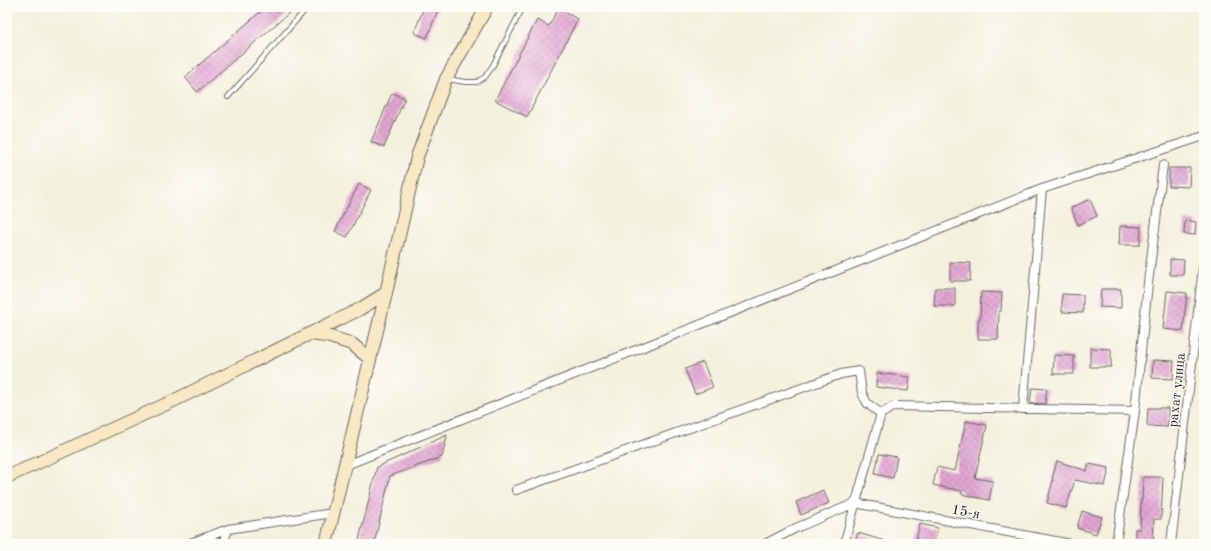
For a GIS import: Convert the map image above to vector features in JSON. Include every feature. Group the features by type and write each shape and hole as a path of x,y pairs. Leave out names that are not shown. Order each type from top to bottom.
{"main road":[{"path":"326,544 417,158 446,79 487,7"},
{"path":"7,477 175,400 309,334 386,293"},
{"path":"309,334 327,336 352,344 370,359"}],"street":[{"path":"346,464 1042,189 1204,136"},
{"path":"1116,544 1135,411 1148,283 1163,165"},
{"path":"1023,409 1042,189"},
{"name":"рахат улица","path":"1171,544 1203,268"},
{"path":"516,490 841,374 859,372 864,398 867,403 881,414"},
{"path":"844,544 881,414 894,406 1135,411"},
{"path":"766,544 796,528 855,503"},
{"name":"15-я","path":"855,503 1071,544"},
{"path":"188,544 228,529 333,513"},
{"path":"223,544 228,529"}],"lane":[{"path":"228,97 308,7"},
{"path":"446,79 477,82 485,77 492,67 523,7"},
{"name":"рахат улица","path":"1203,268 1204,239"}],"building":[{"path":"266,7 296,7 197,92 185,77"},
{"path":"424,7 439,7 427,38 414,33"},
{"path":"558,9 578,19 527,117 495,100 537,20 549,26"},
{"path":"392,93 405,98 384,147 371,142"},
{"path":"1169,168 1190,168 1189,187 1169,186"},
{"path":"359,184 371,190 347,237 335,231"},
{"path":"1090,199 1097,216 1078,225 1071,208"},
{"path":"1185,220 1196,222 1195,235 1184,234"},
{"path":"1120,226 1141,227 1140,245 1119,245"},
{"path":"1170,259 1184,260 1183,275 1170,275"},
{"path":"950,262 971,263 970,281 950,281"},
{"path":"935,288 955,288 955,306 934,306"},
{"path":"1101,289 1121,289 1121,308 1100,307"},
{"path":"1167,291 1187,293 1183,331 1163,329"},
{"path":"981,292 1002,293 1001,311 999,311 998,339 978,339 978,320 980,320"},
{"path":"1062,294 1083,295 1083,313 1062,312"},
{"path":"1090,348 1111,349 1111,367 1090,367"},
{"path":"1054,355 1074,356 1074,374 1053,374"},
{"path":"1153,360 1174,361 1173,379 1152,378"},
{"path":"703,362 713,387 695,394 685,369"},
{"path":"877,373 910,377 908,391 876,387"},
{"path":"1032,388 1047,389 1045,404 1030,403"},
{"path":"1148,408 1168,408 1168,427 1147,426"},
{"path":"966,421 987,425 975,478 993,481 989,500 961,494 962,491 933,485 937,467 955,471"},
{"path":"447,435 442,457 390,476 374,544 358,544 377,467"},
{"path":"879,454 897,457 893,478 875,474"},
{"path":"1057,461 1087,471 1089,464 1109,468 1105,486 1075,480 1066,508 1047,503"},
{"path":"1143,477 1163,477 1161,519 1154,519 1153,544 1135,544 1135,529 1140,529"},
{"path":"823,490 829,503 801,515 796,502"},
{"path":"1082,511 1102,517 1096,534 1077,528"},
{"path":"920,524 938,528 934,544 915,544"},
{"path":"858,533 888,542 887,544 854,544"}]}
